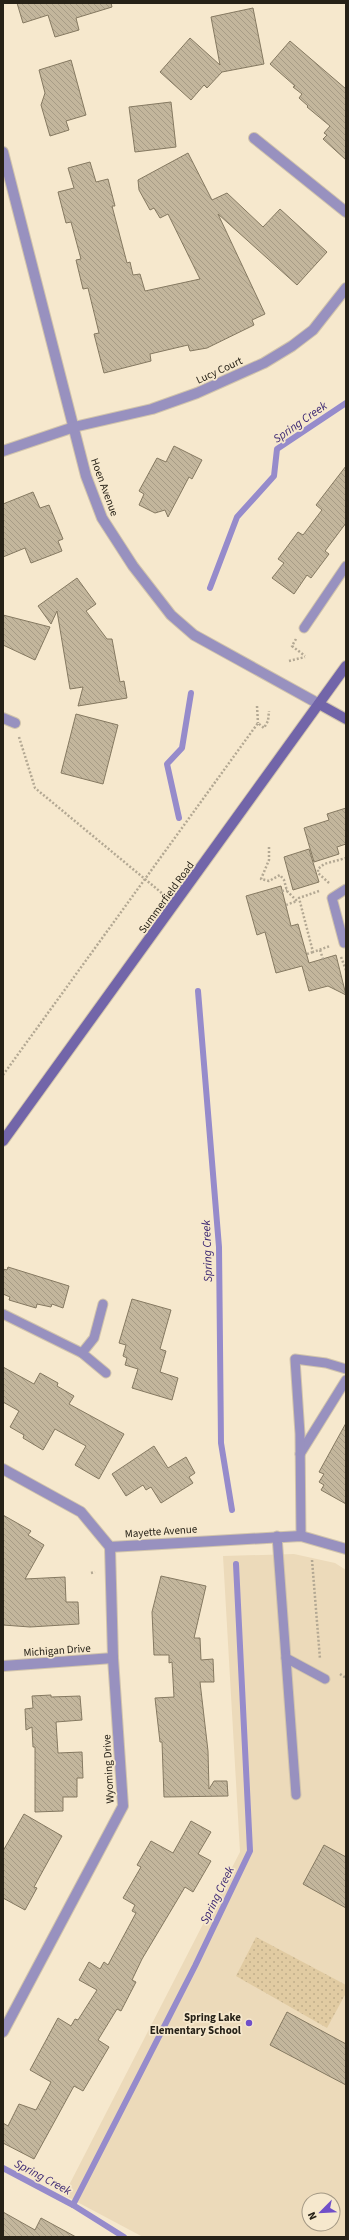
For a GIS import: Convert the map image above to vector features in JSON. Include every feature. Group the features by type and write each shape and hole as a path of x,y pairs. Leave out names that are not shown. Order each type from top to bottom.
{"street":[{"path":"254,138 346,212"},
{"name":"Hoen Avenue","path":"3,152 86,476 102,518 137,572 171,615 194,635 346,719"},
{"name":"Lucy Court","path":"3,450 74,427 152,409 197,393 264,362 292,346 313,330 346,288"},
{"name":"Summerfield Road","path":"3,1141 175,905 346,666"},
{"path":"3,718 15,723"},
{"name":"Mayette Avenue","path":"3,1469 81,1512 110,1547 277,1536 301,1536 346,1549"},
{"name":"Wyoming Drive","path":"4,2030 123,1806 113,1658 110,1547"},
{"name":"Michigan Drive","path":"3,1666 113,1658"}],"lane":[{"path":"304,628 346,566"},
{"path":"346,889 332,898 344,943 346,942"},
{"path":"82,1353 94,1338 103,1304"},
{"path":"3,1314 82,1353 106,1373"},
{"path":"301,1536 300,1454 294,1359 326,1363 346,1369"},
{"path":"300,1454 346,1380"},
{"path":"277,1536 296,1795"},
{"path":"286,1658 326,1679"}],"path":[{"path":"289,661 305,656"},
{"path":"3,1075 258,723 257,706"},
{"path":"258,723 264,728 268,721 269,711"},
{"path":"15,723 35,788 146,877 175,905"},
{"path":"269,847 269,860 261,879 269,881 280,875 284,880 287,890 298,901 286,905"},
{"path":"282,892 287,890"},
{"path":"320,950 323,959"},
{"path":"307,954 313,952"},
{"path":"312,1560 320,1663"},
{"path":"91,1573 95,1572"},
{"path":"336,1672 346,1678"}],"shaded area":[{"name":"Spring Lake Elementary School","path":"294,1554 335,1563 346,1570 346,2237 143,2237 64,2195 240,1852 223,1556"},
{"path":"256,1937 346,1985 346,1993 327,2028 236,1976"}],"building":[{"path":"17,3 111,3 112,7 76,18 79,30 55,37 48,15 23,23"},
{"path":"253,8 264,64 222,72 207,88 204,85 191,100 160,72 190,38 220,65 211,17"},
{"path":"290,41 346,89 346,160 323,139 327,135 324,133 330,126 307,107 308,106 299,98 302,94 270,64"},
{"path":"71,60 86,115 66,121 69,130 50,136 41,105 45,93 39,70"},
{"path":"171,102 176,147 135,152 129,107"},
{"path":"188,153 212,200 227,193 263,227 280,209 327,252 297,285 218,214 265,314 252,320 254,325 207,348 190,351 188,345 150,354 151,361 104,373 94,334 99,333 88,288 83,289 76,260 81,259 71,222 66,223 58,192 74,188 68,168 90,162 96,182 108,179 115,206 112,206 127,263 130,262 133,275 140,274 145,291 200,279 168,214 160,218 154,208 150,210 139,190 138,180"},
{"path":"174,446 202,460 192,479 189,477 168,517 165,510 155,513 139,505 144,494 139,491 157,458 166,462"},
{"path":"346,466 346,523 325,551 329,554 311,578 307,575 294,594 272,578 284,563 278,559 298,532 303,535 322,510 316,505"},
{"path":"33,492 40,508 49,505 63,539 58,541 62,551 31,563 25,548 3,557 3,504"},
{"path":"77,578 96,604 86,611 107,639 112,639 120,682 124,681 127,698 78,706 83,687 70,689 57,611 51,624 38,606"},
{"path":"3,615 50,627 35,660 3,645"},
{"path":"76,714 118,725 103,784 61,773"},
{"path":"346,808 346,844 337,847 339,854 314,862 304,828 329,820 327,814"},
{"path":"309,849 319,882 293,890 284,857"},
{"path":"281,886 291,926 298,924 309,963 336,955 346,995 328,986 309,991 302,966 276,973 265,932 257,935 246,896"},
{"path":"8,1267 69,1286 63,1308 52,1304 51,1307 37,1304 36,1308 9,1300 10,1297 3,1294 3,1269 7,1270"},
{"path":"132,1299 171,1310 160,1349 166,1351 160,1372 178,1378 172,1400 132,1388 138,1369 125,1365 127,1358 123,1356 126,1345 119,1343"},
{"path":"3,1367 34,1384 40,1373 58,1383 57,1386 74,1396 69,1404 124,1434 99,1479 75,1465 86,1446 55,1429 43,1450 23,1438 24,1435 10,1427 19,1411 3,1402"},
{"path":"346,1423 346,1504 321,1490 324,1485 319,1482 324,1474 319,1472"},
{"path":"154,1446 168,1468 186,1457 195,1473 189,1477 193,1483 161,1503 151,1487 146,1490 143,1485 126,1496 112,1474"},
{"path":"3,1515 31,1531 28,1535 44,1545 25,1579 65,1577 66,1602 78,1602 79,1624 30,1627 3,1625"},
{"path":"161,1576 206,1586 194,1638 200,1638 201,1660 213,1659 214,1682 200,1682 208,1751 209,1789 214,1781 227,1781 228,1796 164,1797 162,1742 160,1742 155,1698 174,1697 172,1662 169,1663 169,1655 154,1655 152,1612"},
{"path":"51,1695 51,1697 80,1696 82,1720 56,1722 58,1753 82,1752 83,1778 77,1778 77,1797 63,1797 63,1811 35,1812 35,1747 33,1747 32,1727 26,1730 25,1709 33,1708 32,1696"},
{"path":"24,1814 62,1836 34,1887 37,1888 25,1910 3,1898 3,1851"},
{"path":"191,1821 211,1832 198,1854 211,1861 193,1892 185,1887 142,1959 132,1980 136,1982 121,2011 117,2009 98,2040 109,2047 83,2091 74,2086 34,2159 3,2143 3,2123 8,2126 19,2104 36,2110 51,2082 30,2070 58,2018 71,2026 75,2019 78,2020 97,1990 79,1980 89,1962 100,1969 104,1962 108,1965 136,1913 132,1911 135,1905 123,1898 141,1867 137,1865 151,1841 173,1853"},
{"path":"324,1845 346,1857 346,1908 303,1884"},
{"path":"287,2012 346,2044 346,2085 270,2045"},
{"path":"3,2212 35,2230 41,2218 76,2237 3,2237"}],"waterway":[{"name":"Spring Creek","path":"210,588 237,517 274,476 277,449 346,403"},
{"name":"Spring Creek","path":"179,818 167,764 182,748 191,693"},
{"name":"Spring Creek","path":"198,991 219,1247 221,1443 232,1510"},
{"name":"Spring Creek","path":"124,2237 73,2205 195,1966 250,1851 236,1564"},
{"name":"Spring Creek","path":"3,2168 73,2205"}],"place":[{"name":"Spring Lake Elementary School","path":"249,2023"}]}
